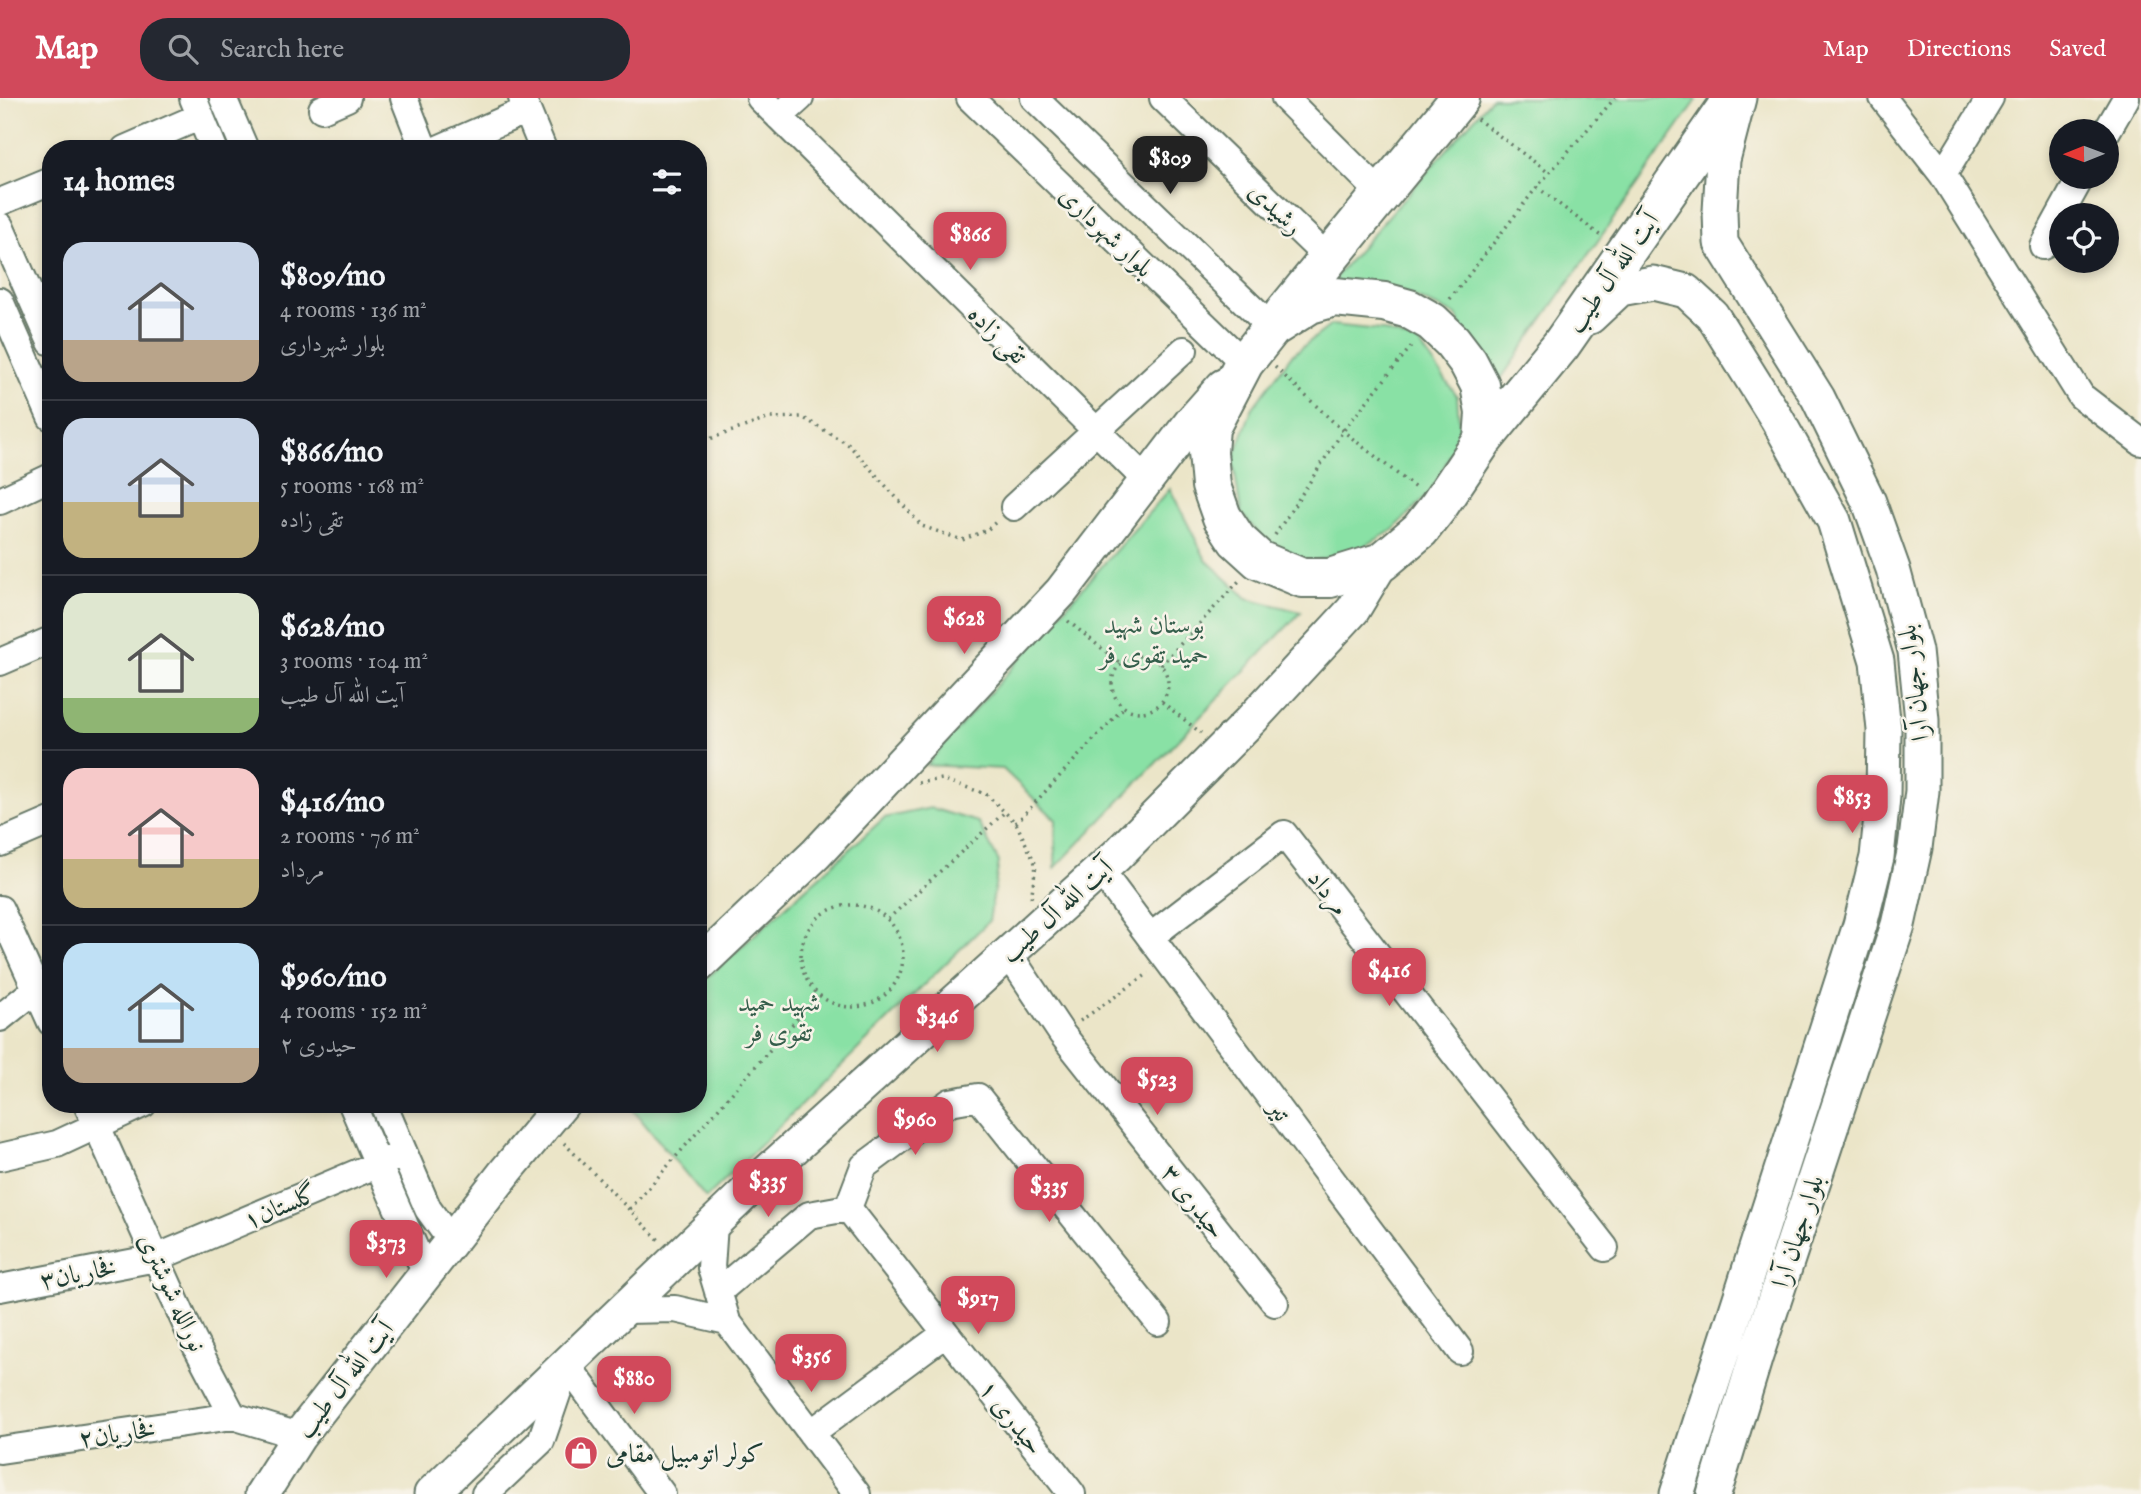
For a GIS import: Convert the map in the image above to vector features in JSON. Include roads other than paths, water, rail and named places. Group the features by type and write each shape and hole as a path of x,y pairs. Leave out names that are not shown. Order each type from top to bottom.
{"highway":[{"name":"آیت الله آل طیب","path":"1382,562 1420,530 1483,440 1561,345 1733,98"},
{"path":"1382,562 1330,578 1302,578 1259,560 1237,540 1222,517 1211,486 1210,428 1257,346 1458,100"},
{"path":"1257,346 1310,304 1335,297 1384,302 1409,309 1432,322 1452,341 1468,362 1480,385 1485,413 1483,440"}],"main road":[{"name":"بلوار جهان آرا","path":"1714,1494 1756,1356 1898,925 1915,848 1922,791 1922,720 1915,651 1893,569 1869,502 1818,398 1721,243 1723,160 1739,98"},
{"name":"بلوار جهان آرا","path":"1561,345 1620,289 1653,283 1686,291 1713,315 1777,419 1833,521 1877,661 1884,730 1883,797 1877,857 1860,925 1677,1494"},
{"path":"707,957 816,854 1048,605 1192,421 1257,346"},
{"name":"آیت الله آل طیب","path":"430,1494 764,1175 1100,870 1222,749 1353,610 1382,562"},
{"name":"آیت الله آل طیب","path":"262,1494 299,1436 554,1114"}],"street":[{"path":"223,98 241,140"},
{"path":"322,109 347,98"},
{"path":"404,98 420,140"},
{"name":"تقی زاده","path":"760,98 1146,480"},
{"path":"779,117 800,98"},
{"name":"بلوار شهرداری","path":"970,98 1257,346"},
{"name":"بلوار شهرداری","path":"1034,98 1257,346"},
{"name":"رشیدی","path":"1163,98 1329,260"},
{"path":"1285,98 1381,194"},
{"path":"1883,98 1943,175 2081,396 2141,442"},
{"path":"1943,175 1990,98"},
{"path":"2114,119 2126,98"},
{"path":"455,140 525,104 539,140"},
{"path":"140,140 197,107 210,140"},
{"path":"0,202 42,185"},
{"path":"2043,246 2074,189"},
{"path":"0,226 42,322"},
{"path":"0,301 7,337 42,400"},
{"path":"1014,507 1184,350"},
{"path":"0,501 42,481"},
{"path":"0,662 42,644"},
{"path":"0,843 42,825"},
{"name":"مرداد","path":"1150,937 1284,834 1605,1248"},
{"name":"تیر","path":"1100,870 1460,1351"},
{"path":"0,909 42,984"},
{"name":"حیدری ۳","path":"1016,946 1062,1034 1275,1303"},
{"path":"0,1018 42,987"},
{"path":"718,1292 809,1214 848,1208 864,1166 950,1102 978,1097 1158,1322"},
{"path":"356,1113 426,1273"},
{"path":"387,1113 428,1209 451,1241"},
{"path":"0,1157 57,1144 92,1114"},
{"name":"نورالله شوشتری","path":"92,1114 193,1340 233,1416"},
{"name":"گلستان۱","path":"156,1258 404,1153"},
{"name":"حیدری ۱","path":"848,1208 1072,1494"},
{"path":"714,1224 711,1268 727,1321 857,1494"},
{"name":"فخاریان۳","path":"0,1289 156,1258"},
{"path":"625,1310 675,1309 727,1321"},
{"path":"811,1433 946,1333"},
{"path":"485,1494 541,1441 567,1366"},
{"path":"567,1366 663,1494"},
{"path":"233,1416 299,1436"},
{"name":"فخاریان۲","path":"0,1450 233,1416"}],"place":[{"name":"کولر اتومبیل مقامی","path":"581,1453"}],"park label":[{"name":"بوستان شهید حمید تقوی فر","path":"1154,639"},
{"name":"شهید حمید تقوی فر","path":"779,1017"}]}
